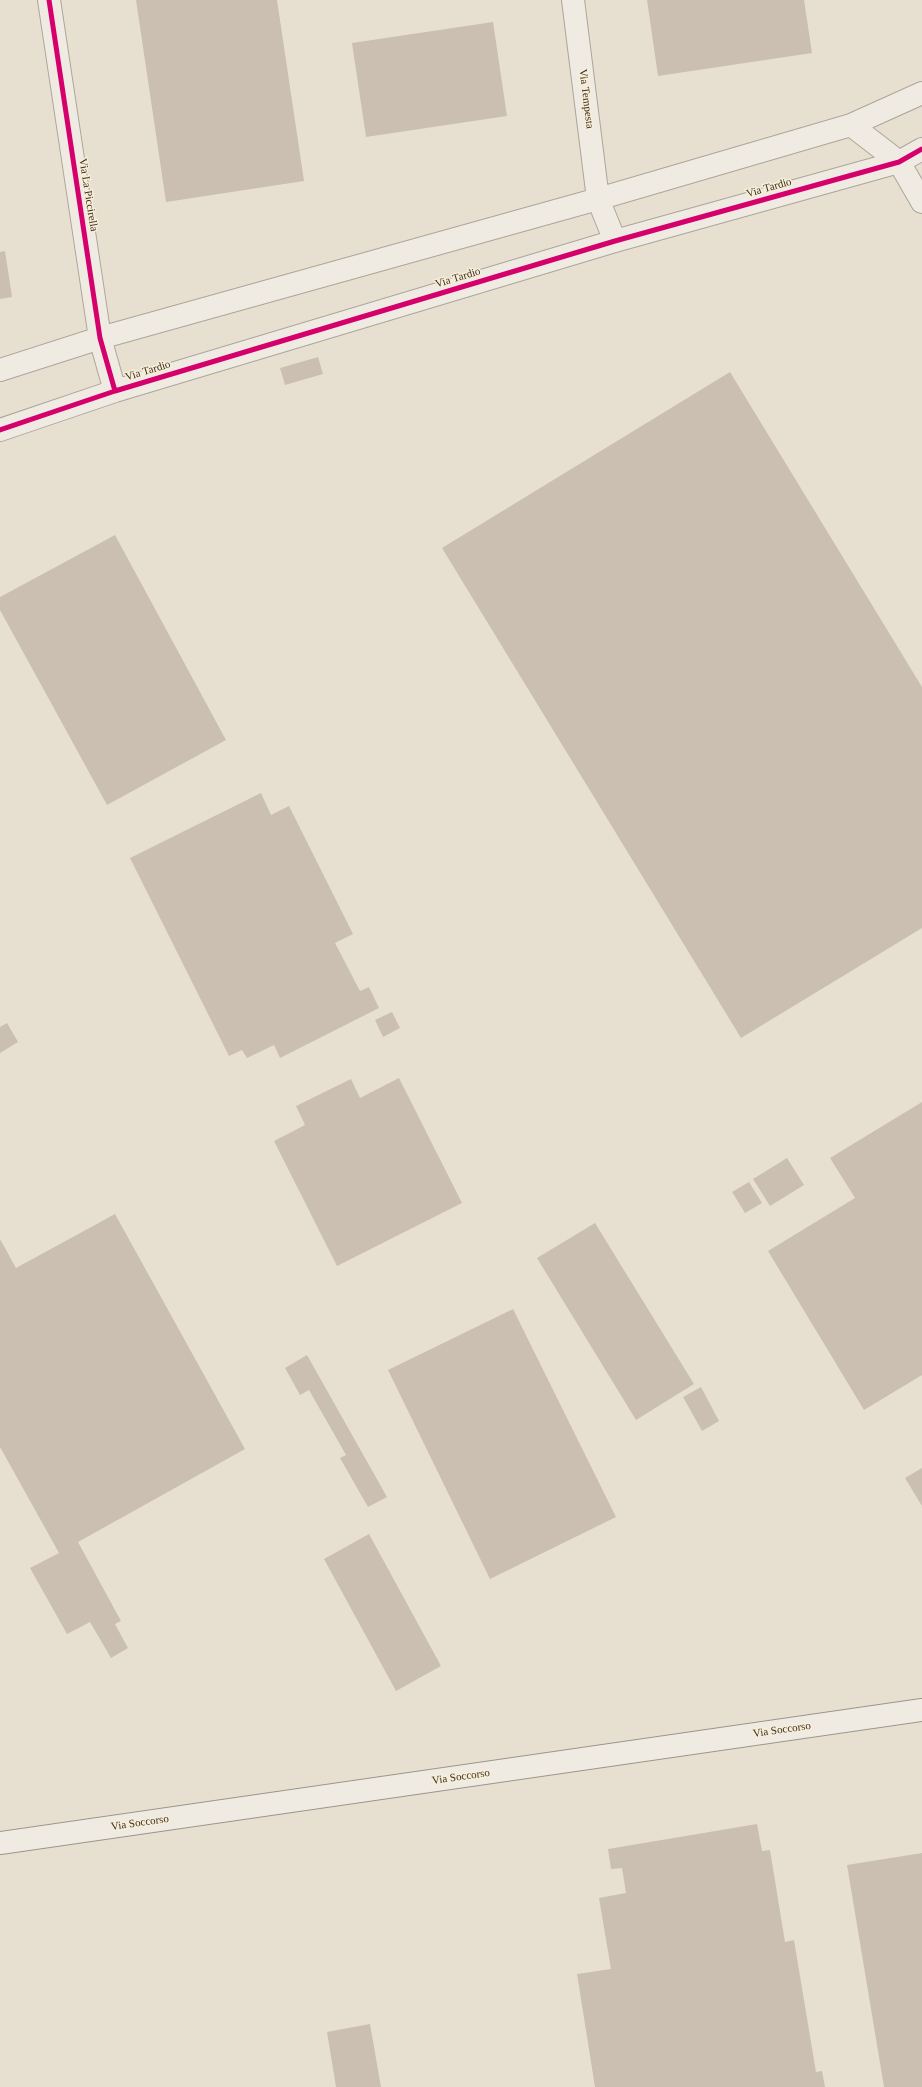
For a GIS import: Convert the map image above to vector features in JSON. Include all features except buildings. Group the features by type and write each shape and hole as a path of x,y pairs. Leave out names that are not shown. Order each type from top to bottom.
{"street":[{"name":"Via La Piccirella","path":"49,0 100,338 115,392"},
{"name":"Via Tempesta","path":"574,0 598,199 615,241"},
{"path":"0,370 100,338 598,199 851,125 922,93"},
{"path":"851,125 899,162 922,202"},
{"name":"Via Tardio","path":"0,430 115,392 615,241 899,162 922,149"},
{"name":"Via Soccorso","path":"0,1843 922,1710"}],"cycle path":[{"path":"49,0 100,338 115,391"},
{"path":"0,430 115,391 615,241 899,162 922,149"}]}
